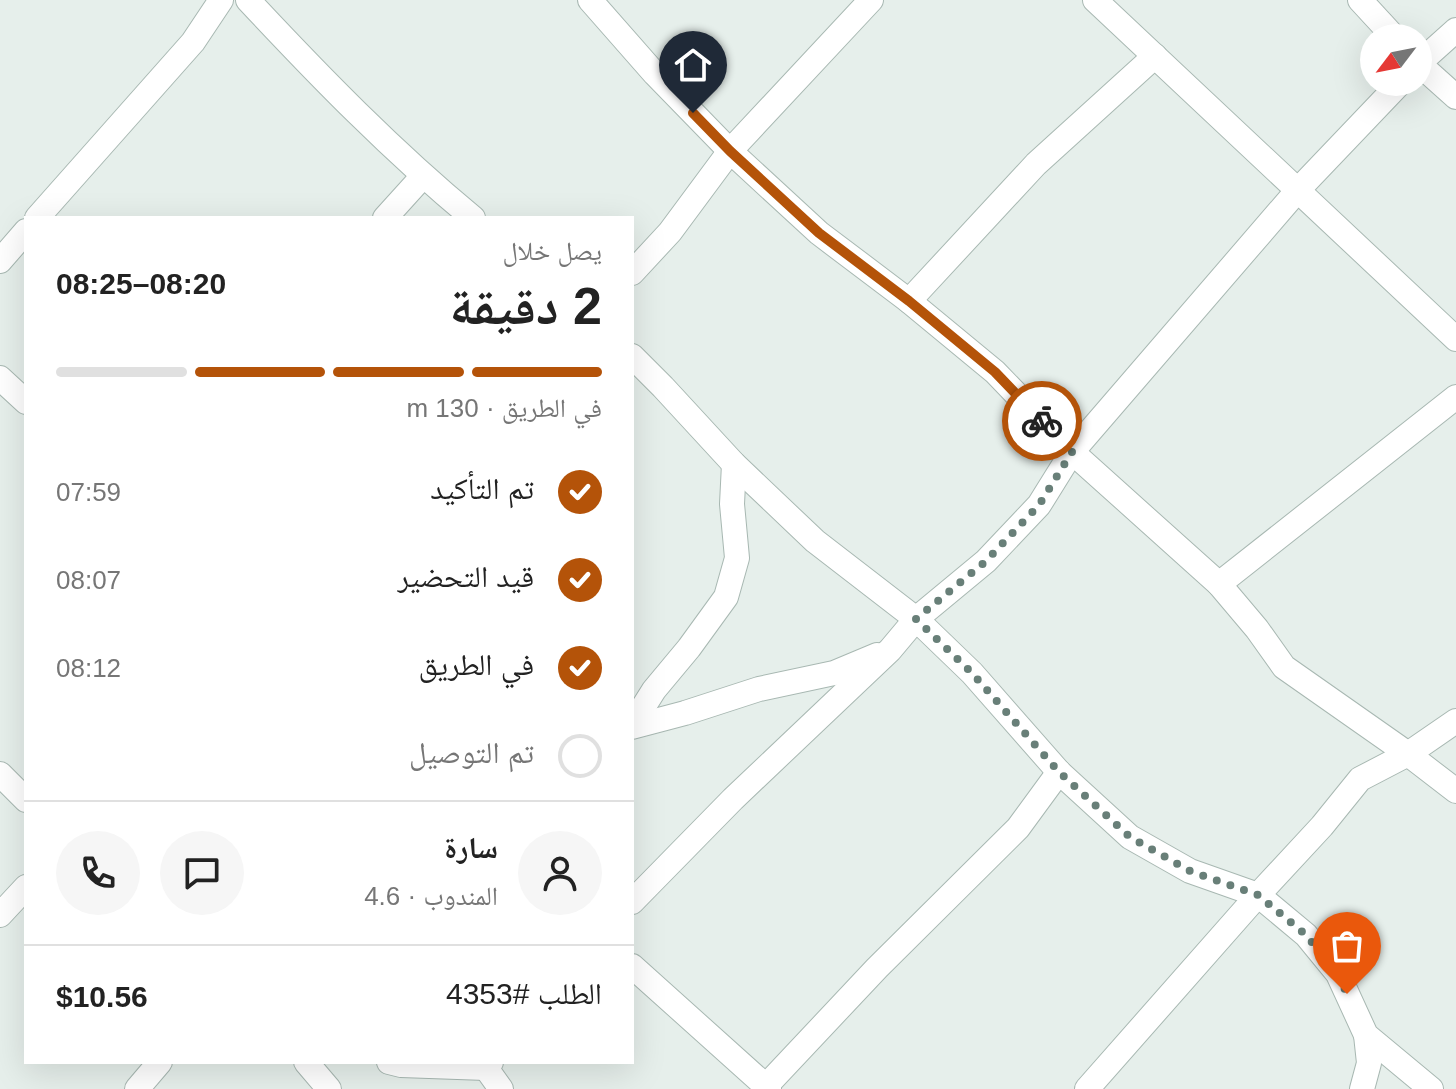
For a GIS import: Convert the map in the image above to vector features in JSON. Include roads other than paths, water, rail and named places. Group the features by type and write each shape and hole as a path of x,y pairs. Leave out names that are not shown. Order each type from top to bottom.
{"street":[{"path":"39,216 193,42 221,0"},
{"path":"248,0 318,75 423,176 471,216"},
{"path":"590,0 655,74 730,151 819,233 909,301 995,372 1072,452 1219,584 1284,667 1456,791"},
{"path":"634,271 670,232 730,151 871,0"},
{"path":"1095,0 1456,339"},
{"path":"1360,0 1382,24"},
{"path":"1432,51 1456,30"},
{"path":"909,301 1036,164 1155,56"},
{"path":"1432,76 1456,97"},
{"path":"634,900 733,799 890,650 916,619 986,561 1039,505 1072,452 1297,191 1388,96"},
{"path":"387,216 423,176"},
{"path":"0,261 24,233"},
{"path":"634,358 734,464 815,541 916,619 972,673 1059,772 1130,837 1190,871 1258,895 1306,935 1338,974 1366,1035 1369,1063 1362,1089"},
{"path":"0,378 24,400"},
{"path":"1219,584 1456,397"},
{"path":"634,723 654,690 726,597 737,558 732,504 734,464"},
{"path":"634,726 759,689 834,673 890,650"},
{"path":"1087,1089 1322,826 1360,779 1408,754 1456,721"},
{"path":"634,968 767,1087 877,968 1018,828 1059,772"},
{"path":"0,774 24,798"},
{"path":"0,915 24,889"},
{"path":"1366,1035 1431,1089"},
{"path":"137,1089 158,1064"},
{"path":"308,1064 329,1089"},
{"path":"397,1064 489,1065 501,1089"}]}
